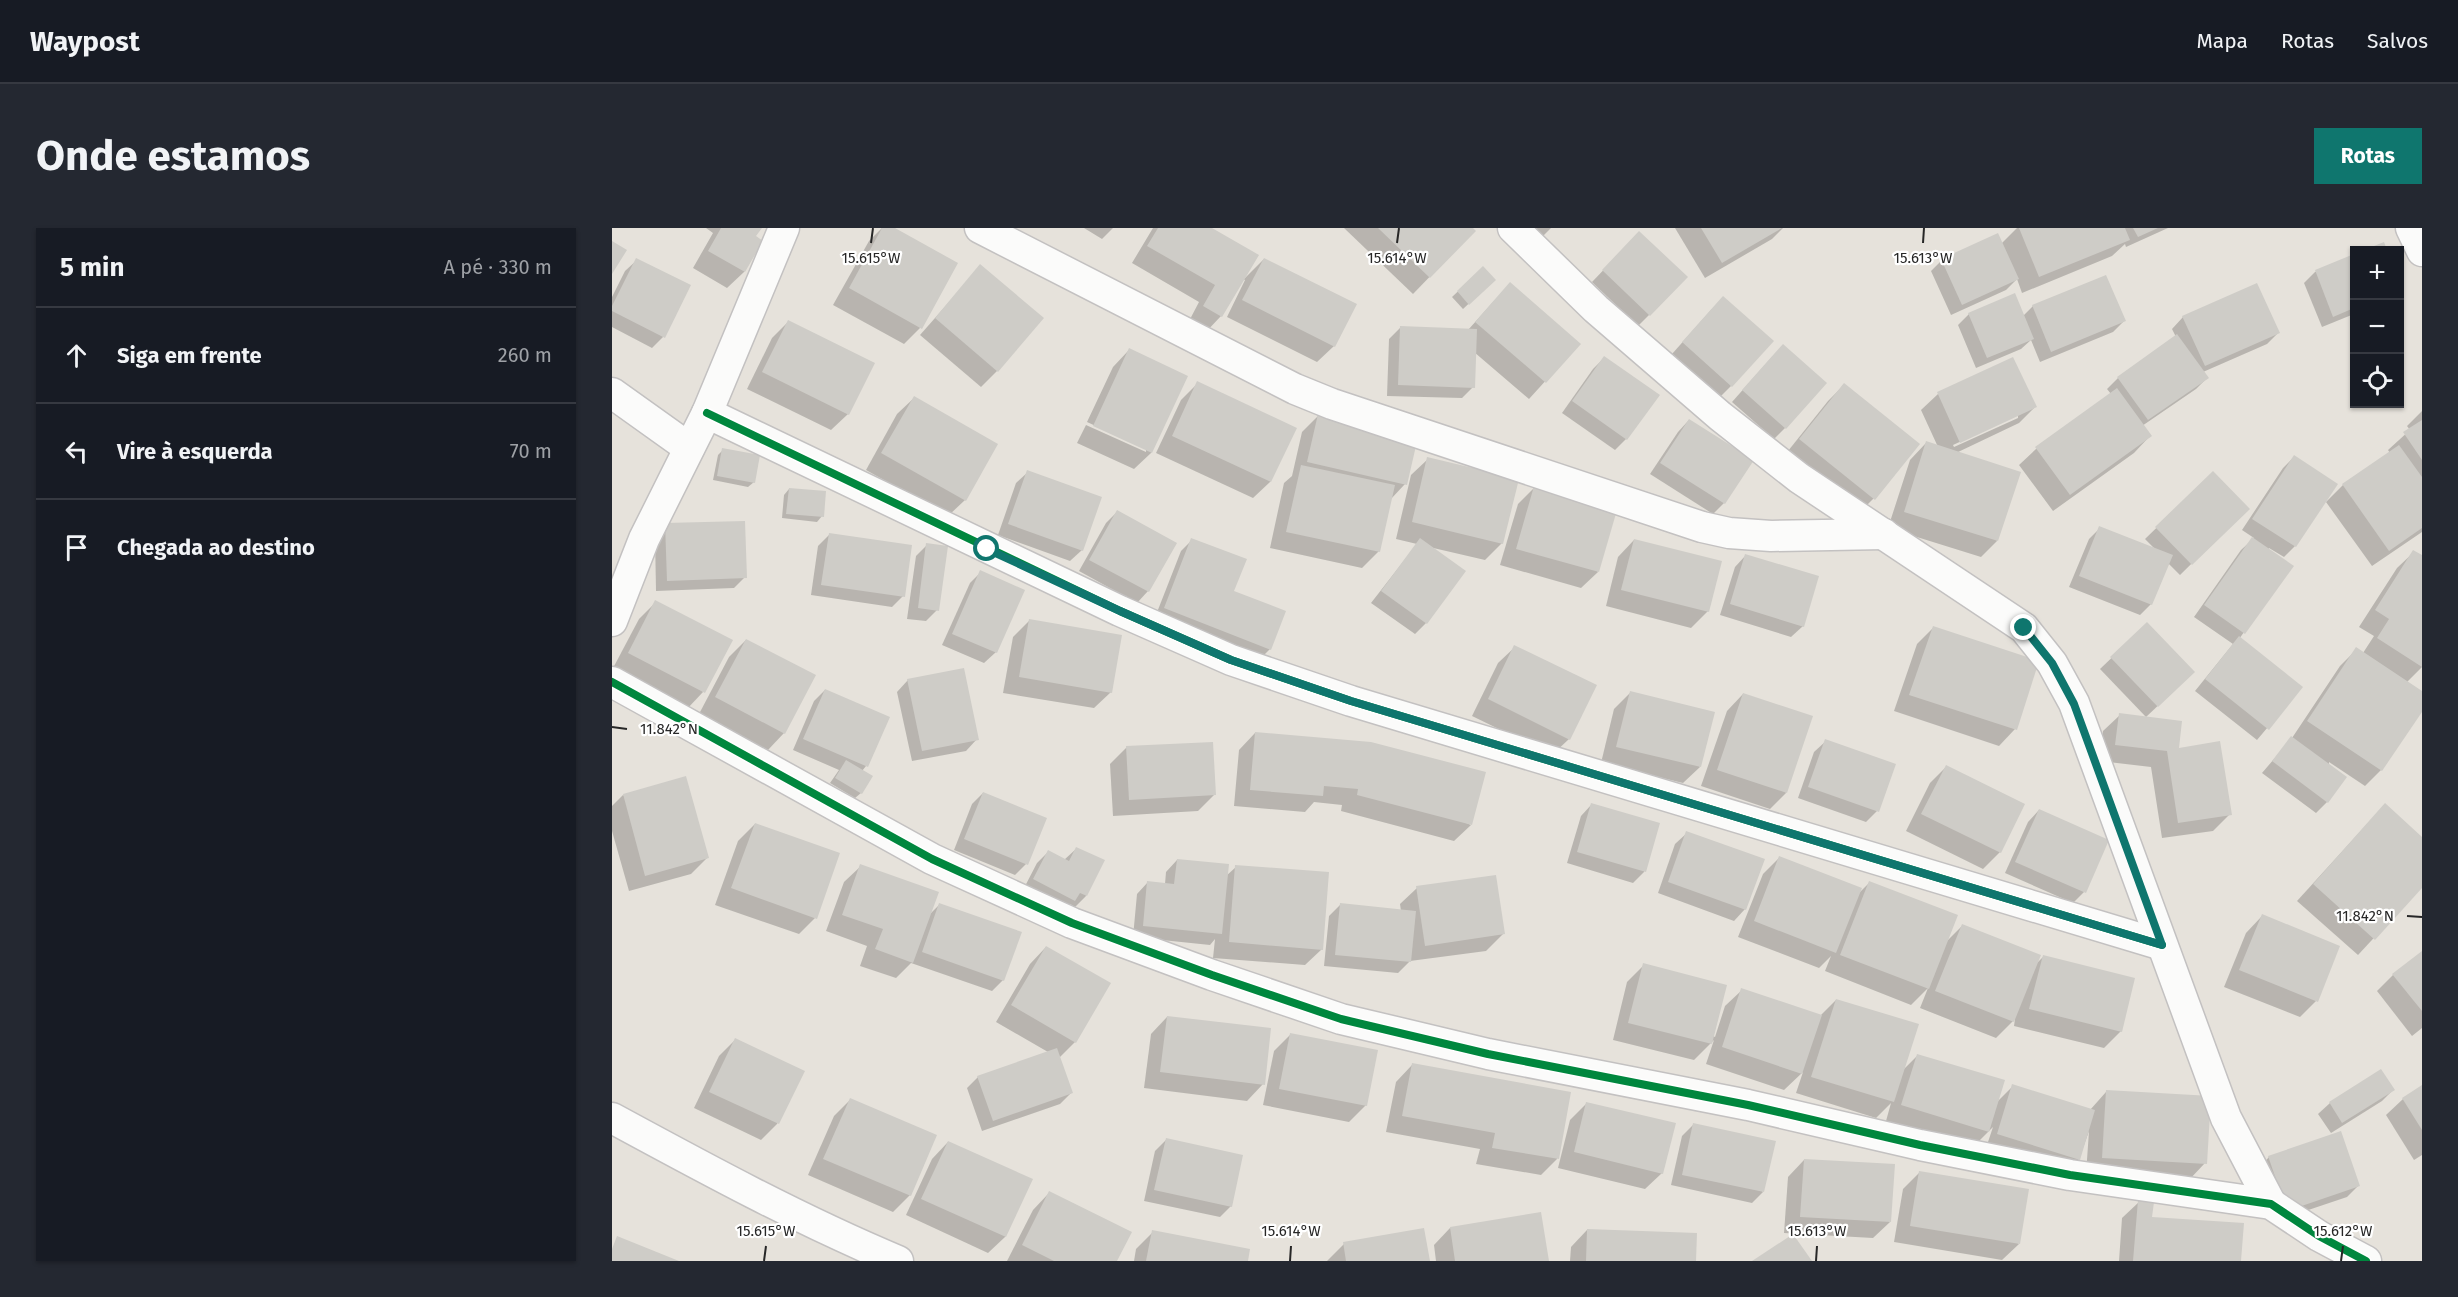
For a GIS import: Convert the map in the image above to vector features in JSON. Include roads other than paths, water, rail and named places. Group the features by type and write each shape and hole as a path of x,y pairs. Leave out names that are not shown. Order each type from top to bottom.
{"street":[{"path":"612,621 644,539 707,412 784,228"},
{"path":"980,228 1295,389 1332,404 1702,527 1729,533 1771,536 1884,534"},
{"path":"1513,228 1596,309 1720,416 1799,478 2024,628 2052,663 2074,704 2226,1118 2271,1204"},
{"path":"2410,228 2422,251"},
{"path":"612,393 689,448"},
{"path":"707,412 1089,597 1231,660 1351,701 2162,945"},
{"path":"612,682 932,859 1072,923 1212,975 1341,1019 1488,1054 1748,1105 1920,1145 2058,1173 2271,1204 2319,1236 2366,1261"},
{"path":"612,1118 730,1182 856,1244 898,1261"}]}
